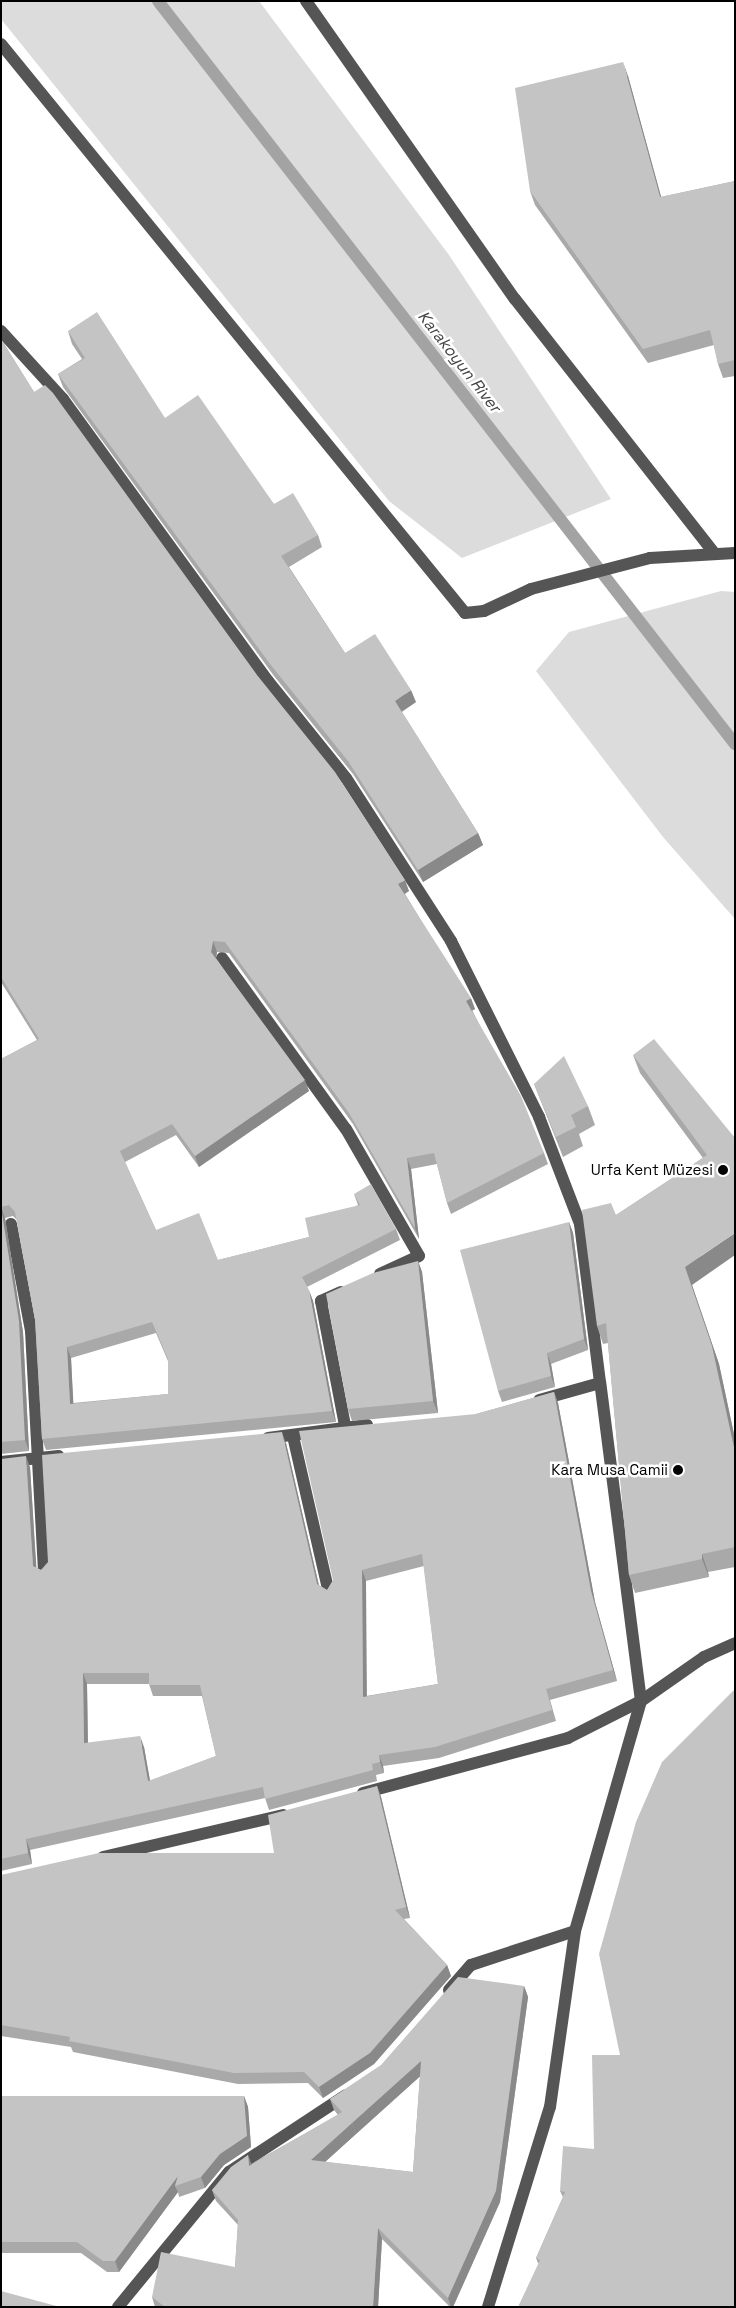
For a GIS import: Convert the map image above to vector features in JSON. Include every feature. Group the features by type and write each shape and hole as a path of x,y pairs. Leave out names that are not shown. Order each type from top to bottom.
{"street":[{"path":"306,1 515,299 715,554"},
{"path":"1,44 465,613 484,611 531,589 650,558 735,552"},
{"path":"1,331 64,399 268,680 346,778 451,940 539,1117 580,1224 641,1702 575,1931 550,2107 488,2307"},
{"path":"222,958 346,1129 419,1256 321,1301 345,1426"},
{"path":"11,1224 31,1331 36,1457 44,1573"},
{"path":"526,1404 600,1383"},
{"path":"255,1439 293,1436 345,1426 383,1424"},
{"path":"293,1436 329,1593"},
{"path":"1,1462 36,1457 74,1455"},
{"path":"353,1796 568,1738 641,1702 704,1657 735,1643"},
{"path":"85,1861 296,1811"},
{"path":"439,2002 471,1966 575,1931"},
{"path":"118,2307 229,2172 358,2086"}],"shaded area":[{"path":"1,1 259,1 449,255 611,499 462,558 389,501 1,19"},
{"path":"721,591 735,592 735,919 663,837 536,671 569,632"}],"building":[{"path":"623,62 660,197 735,181 735,360 718,364 710,330 643,349 530,191 515,88"},
{"path":"97,312 165,418 198,395 274,504 293,493 318,535 281,556 345,653 375,634 411,690 395,701 478,833 418,870 348,761 270,664 58,374 85,358 68,331"},
{"path":"1,339 34,392 45,385 53,393 257,675 335,772 405,880 398,884 471,998 466,1001 521,1096 544,1153 447,1203 434,1153 407,1158 415,1228 349,1113 225,942 213,941 211,952 305,1080 195,1156 172,1124 120,1151 156,1230 199,1213 218,1260 309,1237 305,1218 360,1205 354,1194 371,1184 396,1229 302,1277 309,1290 332,1411 42,1439 35,1319 15,1212 9,1205 1,1207 1,1059 39,1039 1,977","holes":["152,1322 168,1359 168,1394 70,1404 67,1347"]},
{"path":"654,1039 735,1138 735,1233 685,1267 712,1346 735,1452 735,1547 702,1554 702,1559 629,1575 606,1323 597,1326 582,1210 611,1203 616,1215 707,1155 633,1055"},
{"path":"564,1056 588,1106 571,1115 576,1127 556,1137 534,1084"},
{"path":"1,1207 19,1321 25,1440 1,1442"},
{"path":"569,1222 584,1339 547,1353 551,1376 498,1391 460,1250"},
{"path":"418,1261 433,1401 348,1409 326,1294 373,1273"},
{"path":"554,1392 591,1591 613,1670 546,1689 552,1710 435,1747 379,1755 380,1762 372,1764 373,1770 265,1799 263,1787 26,1839 28,1853 1,1859 1,1459 26,1456 33,1566 41,1570 48,1562 42,1455 282,1432 317,1584 327,1590 333,1580 299,1431 476,1414","holes":["422,1554 438,1684 363,1697 362,1570","83,1673 149,1673 149,1685 200,1685 216,1756 148,1781 140,1736 84,1743"]},
{"path":"735,1689 735,2307 518,2307 540,2260 536,2258 565,2192 560,2191 563,2146 594,2149 592,2055 620,2055 599,1954 636,1822 662,1762"},
{"path":"377,1786 406,1907 395,1910 447,1965 370,2053 319,2087 304,2072 234,2073 69,2041 70,2037 1,2025 1,1875 99,1853 274,1853 268,1815"},
{"path":"458,1977 524,1986 496,2191 448,2298 378,2228 373,2307 165,2307 152,2297 161,2252 235,2267 238,2220 212,2190 231,2167 248,2155 249,2166 342,2112 330,2099 381,2065","holes":["421,2061 413,2172 311,2160 352,2123"]},
{"path":"1,2096 244,2096 247,2136 220,2154 201,2177 175,2186 178,2176 115,2261 103,2261 77,2242 1,2242"},
{"path":"1,2291 60,2307 1,2307"}],"waterway":[{"name":"Karakoyun River","path":"158,1 735,744"}],"place":[{"name":"Urfa Kent Müzesi","path":"723,1170"},
{"name":"Kara Musa Camii","path":"678,1470"}]}
